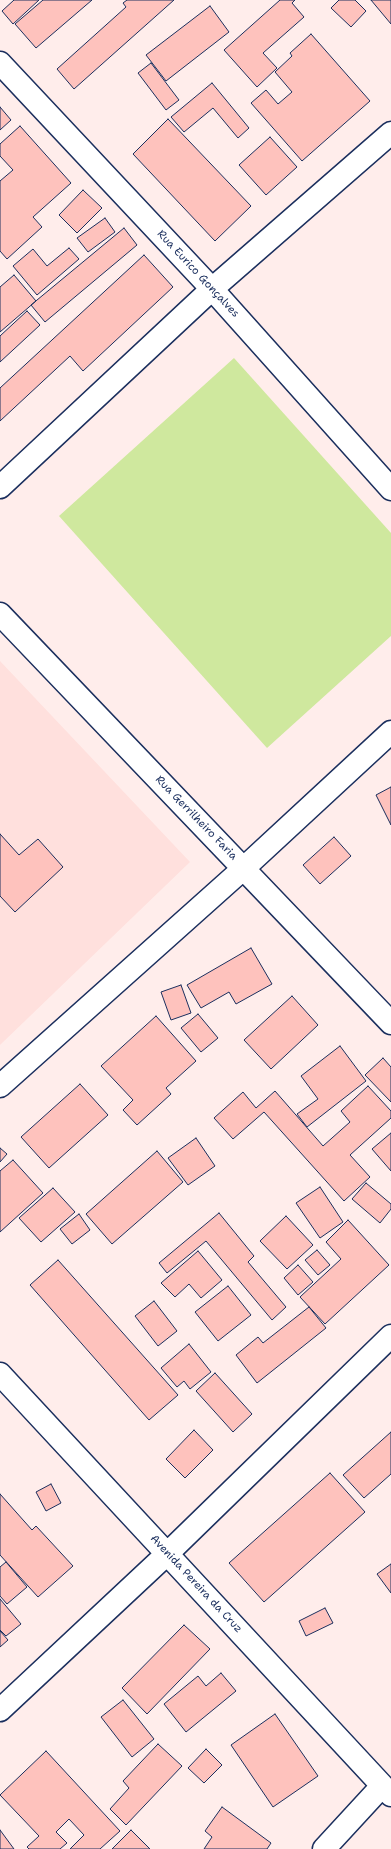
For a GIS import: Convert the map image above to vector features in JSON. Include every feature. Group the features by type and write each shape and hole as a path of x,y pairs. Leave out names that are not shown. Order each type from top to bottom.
{"street":[{"name":"Rua Eurico Gonçalves","path":"0,63 212,289 391,489"},
{"path":"0,487 212,289 391,133"},
{"name":"Rua Gerrilheiro Faria","path":"0,614 391,1023"},
{"path":"0,1086 244,868 391,732"},
{"path":"0,1710 168,1553 391,1336"},
{"name":"Avenida Pereira da Cruz","path":"0,1374 387,1790"},
{"path":"324,1849 387,1790"}],"shaded area":[{"path":"0,661 190,862 0,1045"}],"green space":[{"path":"234,358 391,533 391,636 267,748 59,516"}],"building":[{"path":"14,0 39,0 13,24 2,11"},
{"path":"43,0 92,0 36,48 15,24"},
{"path":"127,0 174,0 74,89 57,69 126,7 123,3"},
{"path":"280,0 295,0 292,3 304,17 263,53 277,68 257,87 224,50"},
{"path":"339,0 355,0 366,11 351,27 331,8"},
{"path":"371,0 391,0 391,24"},
{"path":"210,6 229,32 166,81 146,55"},
{"path":"311,34 370,101 302,161 251,103 266,90 278,104 292,92 275,72 292,56 290,53"},
{"path":"151,63 179,100 166,110 138,73"},
{"path":"212,83 249,128 238,138 213,108 184,132 171,117"},
{"path":"0,107 11,120 0,130"},
{"path":"168,119 251,206 215,241 133,154"},
{"path":"20,126 71,183 33,217 42,227 7,259 0,251 0,181 13,170 0,156 0,144"},
{"path":"270,137 297,167 266,195 239,165"},
{"path":"83,190 102,208 77,233 59,215"},
{"path":"105,218 115,232 88,252 77,238"},
{"path":"124,228 137,245 45,322 31,305"},
{"path":"69,248 79,259 37,295 13,266 33,249 47,266"},
{"path":"144,255 173,287 83,371 70,356 0,421 0,388"},
{"path":"14,275 36,301 0,332 0,287"},
{"path":"27,311 40,325 0,362 0,336"},
{"path":"391,787 391,825 376,795"},
{"path":"0,834 19,855 38,839 63,867 15,912 0,896"},
{"path":"334,837 351,856 320,884 303,865"},
{"path":"251,948 272,984 236,1004 229,992 201,1008 187,985"},
{"path":"181,985 191,1013 171,1020 161,992"},
{"path":"292,996 318,1025 271,1069 244,1040"},
{"path":"198,1014 218,1038 201,1052 181,1028"},
{"path":"156,1016 196,1061 166,1088 171,1094 137,1125 123,1110 133,1100 101,1066"},
{"path":"340,1046 366,1081 307,1127 297,1114 318,1099 301,1076"},
{"path":"383,1058 391,1067 391,1102 365,1075"},
{"path":"80,1084 108,1115 49,1168 21,1137"},
{"path":"368,1086 391,1111 391,1118 350,1155 370,1177 344,1201 264,1112 233,1139 214,1118 243,1092 256,1108 275,1091 323,1146 350,1122 341,1111"},
{"path":"391,1133 391,1171 372,1149"},
{"path":"196,1138 215,1166 188,1185 168,1158"},
{"path":"0,1148 7,1154 0,1162"},
{"path":"157,1151 183,1182 112,1244 86,1214"},
{"path":"13,1160 43,1193 0,1232 0,1171"},
{"path":"366,1183 391,1204 391,1209 380,1223 352,1199"},
{"path":"320,1187 343,1222 320,1238 296,1203"},
{"path":"53,1188 75,1212 41,1242 19,1218"},
{"path":"219,1213 254,1256 248,1262 286,1307 272,1320 206,1241 167,1273 159,1263"},
{"path":"79,1214 90,1230 72,1244 60,1229"},
{"path":"286,1216 313,1245 287,1269 260,1241"},
{"path":"348,1220 389,1265 325,1324 300,1297 341,1259 326,1242"},
{"path":"317,1250 330,1265 318,1275 305,1260"},
{"path":"198,1251 222,1280 201,1298 189,1284 175,1297 161,1283"},
{"path":"58,1260 178,1395 149,1420 30,1285"},
{"path":"298,1265 313,1282 298,1295 284,1278"},
{"path":"228,1286 251,1315 218,1341 195,1312"},
{"path":"154,1301 177,1331 158,1346 135,1316"},
{"path":"309,1307 326,1328 257,1383 236,1355 258,1337 263,1343"},
{"path":"189,1344 211,1372 190,1389 184,1381 177,1387 161,1368"},
{"path":"215,1373 252,1414 233,1432 196,1391"},
{"path":"194,1430 213,1450 185,1478 166,1459"},
{"path":"391,1432 391,1474 364,1498 343,1475"},
{"path":"330,1473 365,1512 264,1602 229,1563"},
{"path":"51,1484 61,1503 46,1511 36,1492"},
{"path":"0,1494 32,1530 36,1526 73,1566 38,1597 0,1555"},
{"path":"6,1562 27,1587 7,1604 0,1596 0,1567"},
{"path":"391,1564 391,1593 377,1574"},
{"path":"0,1599 21,1624 6,1636 0,1630"},
{"path":"325,1608 333,1623 306,1636 299,1621"},
{"path":"184,1625 210,1649 147,1714 122,1688"},
{"path":"0,1631 8,1640 0,1647"},
{"path":"221,1673 236,1691 186,1732 164,1704 198,1676 206,1686"},
{"path":"123,1700 154,1739 132,1757 101,1717"},
{"path":"275,1714 318,1776 273,1807 231,1745"},
{"path":"158,1744 182,1766 126,1825 110,1809 129,1788 123,1781"},
{"path":"206,1749 222,1765 204,1783 188,1768"},
{"path":"46,1751 120,1831 100,1849 70,1849 84,1835 69,1819 56,1832 67,1843 60,1849 29,1849 27,1847 39,1836 0,1795"},
{"path":"222,1807 271,1843 267,1849 204,1849 212,1837 205,1831"},
{"path":"0,1830 14,1849 0,1849"},
{"path":"131,1830 150,1849 112,1849"}]}
